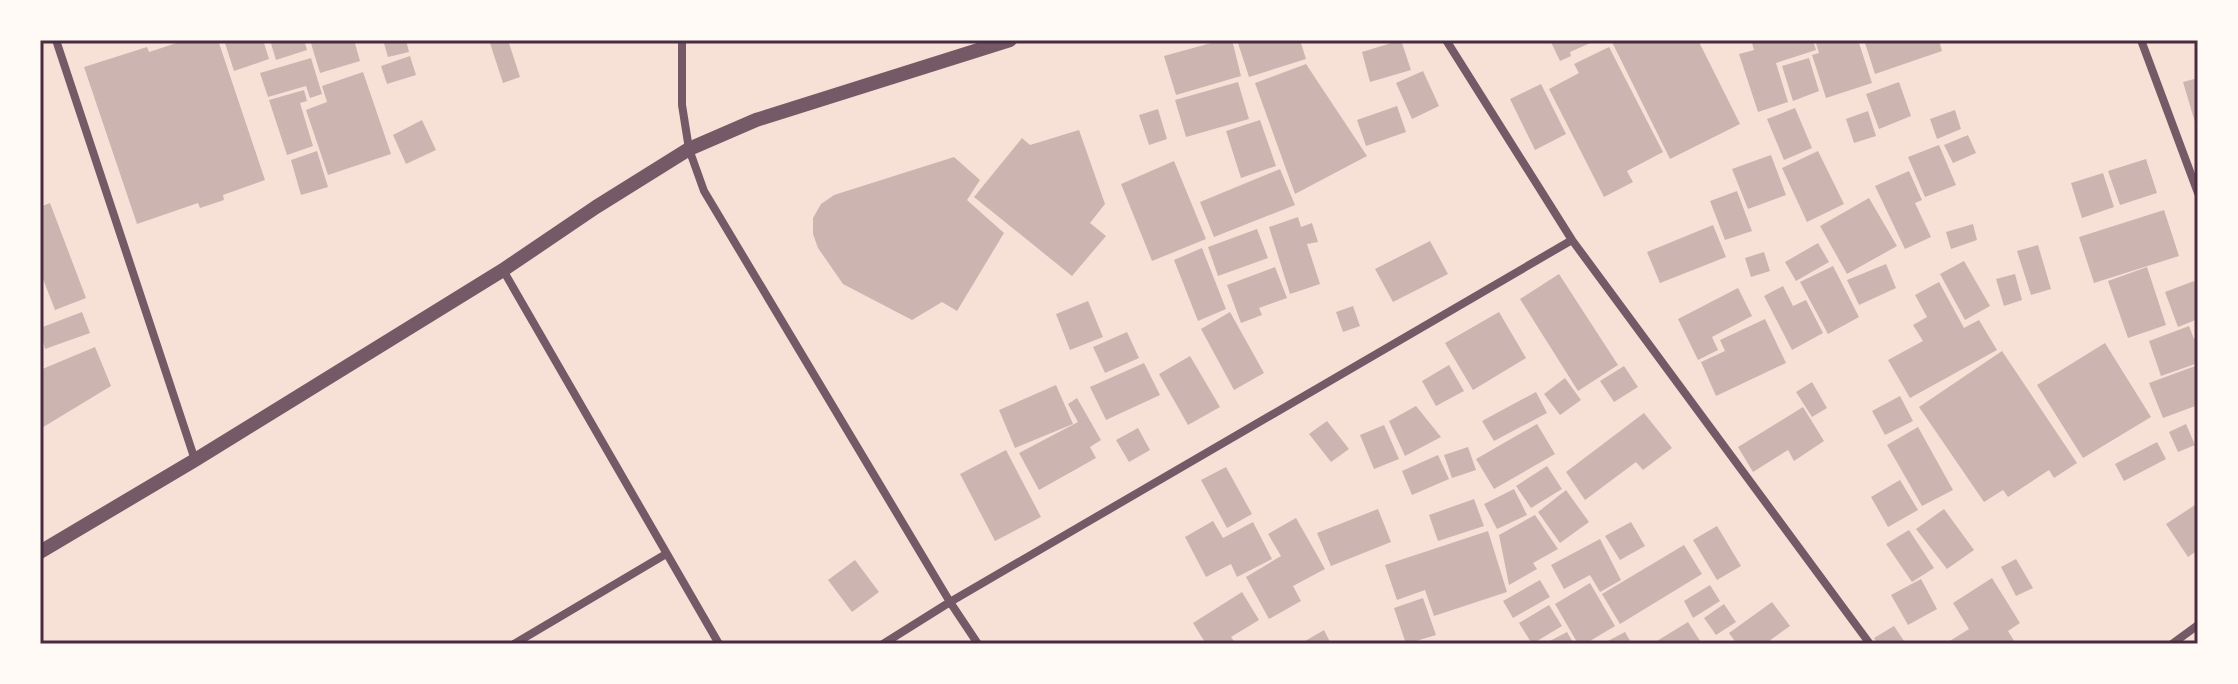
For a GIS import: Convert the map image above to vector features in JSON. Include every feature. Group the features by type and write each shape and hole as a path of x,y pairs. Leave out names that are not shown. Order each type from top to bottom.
{"street":[{"path":"56,40 195,460"},
{"path":"682,40 682,105 689,149 704,191 978,644"},
{"path":"40,552 503,270 689,149 756,120 1010,40"},
{"path":"1446,40 1572,240 1870,644"},
{"path":"2152,40 2142,41 2198,193"},
{"path":"883,644 1572,240"},
{"path":"503,270 719,644"},
{"path":"514,644 666,554"},
{"path":"2172,644 2198,625"}],"building":[{"path":"186,40 218,40 265,180 223,195 224,200 200,208 198,203 137,224 84,67 147,47 149,52"},
{"path":"224,40 263,40 269,59 234,71"},
{"path":"270,40 304,40 307,50 276,60"},
{"path":"310,40 354,40 360,61 320,73"},
{"path":"383,40 406,40 409,52 388,57"},
{"path":"489,40 508,40 520,77 503,83"},
{"path":"1232,40 1241,76 1176,95 1164,56"},
{"path":"1237,40 1300,40 1306,59 1249,77"},
{"path":"1401,40 1411,70 1370,82 1362,52"},
{"path":"1550,40 1597,40 1570,52 1571,56 1560,61"},
{"path":"1611,40 1698,40 1740,124 1670,159"},
{"path":"1762,40 1813,40 1816,50 1776,63 1788,102 1758,112 1739,54 1754,50 1752,43"},
{"path":"1815,40 1858,40 1872,83 1826,98 1812,55 1819,53"},
{"path":"1864,40 1939,40 1942,51 1875,74"},
{"path":"1609,47 1663,152 1627,171 1633,182 1604,197 1549,89 1579,73 1574,64"},
{"path":"410,56 416,75 387,84 381,66"},
{"path":"311,58 322,94 310,98 306,86 268,97 260,73"},
{"path":"1809,58 1819,91 1793,101 1782,66"},
{"path":"1306,64 1367,156 1295,194 1255,83"},
{"path":"1423,71 1439,106 1412,119 1396,83"},
{"path":"363,72 391,154 328,175 306,110 327,102 322,86"},
{"path":"2198,78 2198,129 2197,129 2183,82"},
{"path":"1238,82 1249,119 1186,137 1175,100"},
{"path":"1899,82 1911,116 1879,129 1866,94"},
{"path":"1541,84 1566,134 1535,150 1510,99"},
{"path":"304,90 307,101 300,103 313,146 287,155 269,100"},
{"path":"1397,106 1406,132 1366,146 1357,120"},
{"path":"1795,108 1812,148 1784,160 1767,119"},
{"path":"1158,109 1167,139 1149,145 1139,115"},
{"path":"1955,110 1961,129 1937,139 1930,119"},
{"path":"1868,111 1876,136 1854,143 1846,119"},
{"path":"422,120 436,150 406,164 393,135"},
{"path":"1260,120 1276,166 1241,178 1226,131"},
{"path":"1079,130 1105,204 1090,223 1106,236 1072,276 974,197 1022,138 1030,145"},
{"path":"1968,135 1976,153 1953,163 1944,145"},
{"path":"1939,145 1956,185 1925,197 1908,157"},
{"path":"317,151 328,187 301,195 291,160"},
{"path":"1818,151 1844,204 1807,222 1782,168"},
{"path":"1771,155 1786,195 1748,209 1732,169"},
{"path":"954,157 980,180 967,200 1004,233 957,311 942,302 912,320 843,284 818,248 813,234 813,218 821,204 834,195"},
{"path":"2146,159 2157,193 2120,205 2108,171"},
{"path":"1174,161 1206,239 1152,261 1121,184"},
{"path":"1280,169 1295,205 1214,237 1200,202"},
{"path":"1909,171 1922,200 1915,203 1931,237 1905,249 1875,186"},
{"path":"2103,173 2114,207 2082,218 2071,183"},
{"path":"1737,191 1752,231 1725,240 1710,201"},
{"path":"1869,198 1897,246 1847,274 1820,226"},
{"path":"50,203 86,298 55,310 40,271 40,207"},
{"path":"2164,210 2179,256 2094,283 2079,237"},
{"path":"1298,217 1301,227 1312,223 1318,242 1307,244 1320,284 1290,294 1269,227"},
{"path":"1973,224 1977,240 1951,249 1946,232"},
{"path":"1713,225 1726,257 1660,283 1647,252"},
{"path":"1257,229 1268,258 1218,276 1208,247"},
{"path":"1430,241 1448,274 1393,302 1375,269"},
{"path":"1818,243 1829,262 1796,281 1785,262"},
{"path":"2038,245 2051,289 2031,295 2017,251"},
{"path":"1202,248 1226,309 1198,321 1174,260"},
{"path":"1764,252 1770,271 1751,277 1745,258"},
{"path":"1964,261 1990,306 1965,320 1940,274"},
{"path":"1886,264 1896,288 1859,305 1847,280"},
{"path":"1833,266 1859,317 1828,334 1800,282"},
{"path":"1275,267 1287,298 1259,308 1262,315 1241,323 1227,285"},
{"path":"2147,267 2166,325 2128,338 2108,281"},
{"path":"1559,274 1618,365 1578,391 1520,299"},
{"path":"2015,274 2022,300 2004,306 1996,279"},
{"path":"2194,281 2198,292 2198,319 2178,327 2165,292"},
{"path":"1939,282 1964,328 1979,320 1997,350 1910,398 1888,360 1923,341 1913,325 1927,317 1915,295"},
{"path":"1783,286 1793,306 1806,300 1823,333 1792,350 1764,296"},
{"path":"1738,288 1752,316 1712,337 1718,350 1698,360 1678,319"},
{"path":"1088,301 1103,337 1070,350 1056,314"},
{"path":"1353,306 1360,326 1343,332 1336,312"},
{"path":"82,312 90,333 45,349 40,328"},
{"path":"1230,312 1264,373 1234,390 1201,329"},
{"path":"1499,312 1526,358 1473,390 1445,343"},
{"path":"1765,319 1786,363 1716,396 1701,362 1725,351 1720,340"},
{"path":"2189,326 2194,339 2198,337 2198,363 2161,376 2149,341"},
{"path":"1127,332 1139,358 1105,373 1093,347"},
{"path":"2105,343 2151,417 2083,458 2037,385"},
{"path":"95,347 111,386 40,429 40,370"},
{"path":"2002,351 2077,463 2054,478 2049,470 2008,497 2003,490 1984,502 1919,407"},
{"path":"1190,356 1220,407 1188,425 1159,374"},
{"path":"1144,363 1160,395 1106,420 1090,387"},
{"path":"1449,365 1464,391 1436,406 1422,381"},
{"path":"2198,365 2198,405 2163,418 2149,383"},
{"path":"1624,366 1638,387 1614,402 1600,381"},
{"path":"1565,378 1581,400 1560,415 1544,394"},
{"path":"1812,382 1827,408 1812,417 1796,392"},
{"path":"1056,385 1073,424 1015,448 999,410"},
{"path":"1536,392 1547,413 1494,441 1482,421"},
{"path":"1900,396 1913,421 1885,435 1872,411"},
{"path":"1077,398 1101,440 1090,447 1096,458 1039,490 1019,453 1078,422 1068,404"},
{"path":"1416,406 1441,437 1405,456 1389,421"},
{"path":"1803,407 1824,441 1794,461 1788,450 1753,472 1738,447"},
{"path":"1644,413 1672,448 1643,470 1636,462 1585,500 1566,472"},
{"path":"1327,421 1349,449 1331,462 1309,434"},
{"path":"1537,424 1555,454 1494,489 1476,459"},
{"path":"2186,424 2195,445 2178,452 2169,432"},
{"path":"1384,425 1399,459 1374,469 1360,435"},
{"path":"1918,427 1953,490 1922,506 1887,445"},
{"path":"1138,428 1150,450 1129,462 1116,440"},
{"path":"2157,442 2166,459 2124,481 2115,464"},
{"path":"1468,447 1476,470 1452,478 1444,455"},
{"path":"1006,450 1041,517 995,541 960,474"},
{"path":"1438,455 1449,479 1412,495 1402,471"},
{"path":"1547,466 1562,489 1531,508 1516,486"},
{"path":"1226,467 1252,514 1227,528 1201,480"},
{"path":"1900,480 1918,510 1888,527 1871,497"},
{"path":"1514,489 1527,515 1497,529 1484,504"},
{"path":"1566,490 1589,522 1560,543 1538,512"},
{"path":"1474,499 1484,526 1438,541 1429,515"},
{"path":"2198,503 2198,550 2188,557 2166,524"},
{"path":"1378,509 1391,542 1331,566 1317,533"},
{"path":"1944,509 1974,550 1947,569 1916,529"},
{"path":"1535,515 1558,549 1533,563 1537,569 1509,585 1499,535"},
{"path":"1296,518 1325,569 1293,586 1301,601 1269,619 1246,577 1281,556 1268,534"},
{"path":"1213,521 1223,538 1253,522 1272,559 1237,577 1231,564 1206,577 1185,537"},
{"path":"1631,522 1645,546 1620,560 1605,536"},
{"path":"1717,526 1741,566 1717,580 1693,540"},
{"path":"1909,530 1934,568 1912,582 1886,544"},
{"path":"1488,531 1507,592 1434,616 1425,590 1397,600 1385,565"},
{"path":"1600,539 1621,580 1600,592 1590,575 1564,589 1551,565"},
{"path":"1684,545 1702,574 1620,624 1602,594"},
{"path":"2016,559 2033,588 2016,596 2001,567"},
{"path":"855,560 879,592 852,612 828,580"},
{"path":"1992,578 2020,623 2008,631 2016,644 1945,644 1969,629 1953,603"},
{"path":"1921,579 1937,609 1908,625 1891,595"},
{"path":"1540,580 1550,597 1513,618 1503,601"},
{"path":"1590,583 1615,626 1585,644 1578,644 1555,604"},
{"path":"1710,585 1720,601 1693,618 1684,601"},
{"path":"1242,592 1259,620 1231,637 1236,644 1206,644 1193,623"},
{"path":"1423,598 1436,635 1406,644 1394,608"},
{"path":"1772,602 1790,626 1769,641 1772,644 1737,644 1729,633"},
{"path":"1724,604 1736,622 1716,635 1704,618"},
{"path":"1549,605 1562,626 1532,644 1519,623"},
{"path":"1688,622 1702,644 1652,644"},
{"path":"1894,626 1906,644 1878,644 1874,638"},
{"path":"1324,630 1331,644 1300,644"},
{"path":"1567,632 1574,644 1544,644"},
{"path":"1625,632 1632,644 1602,644"}]}
